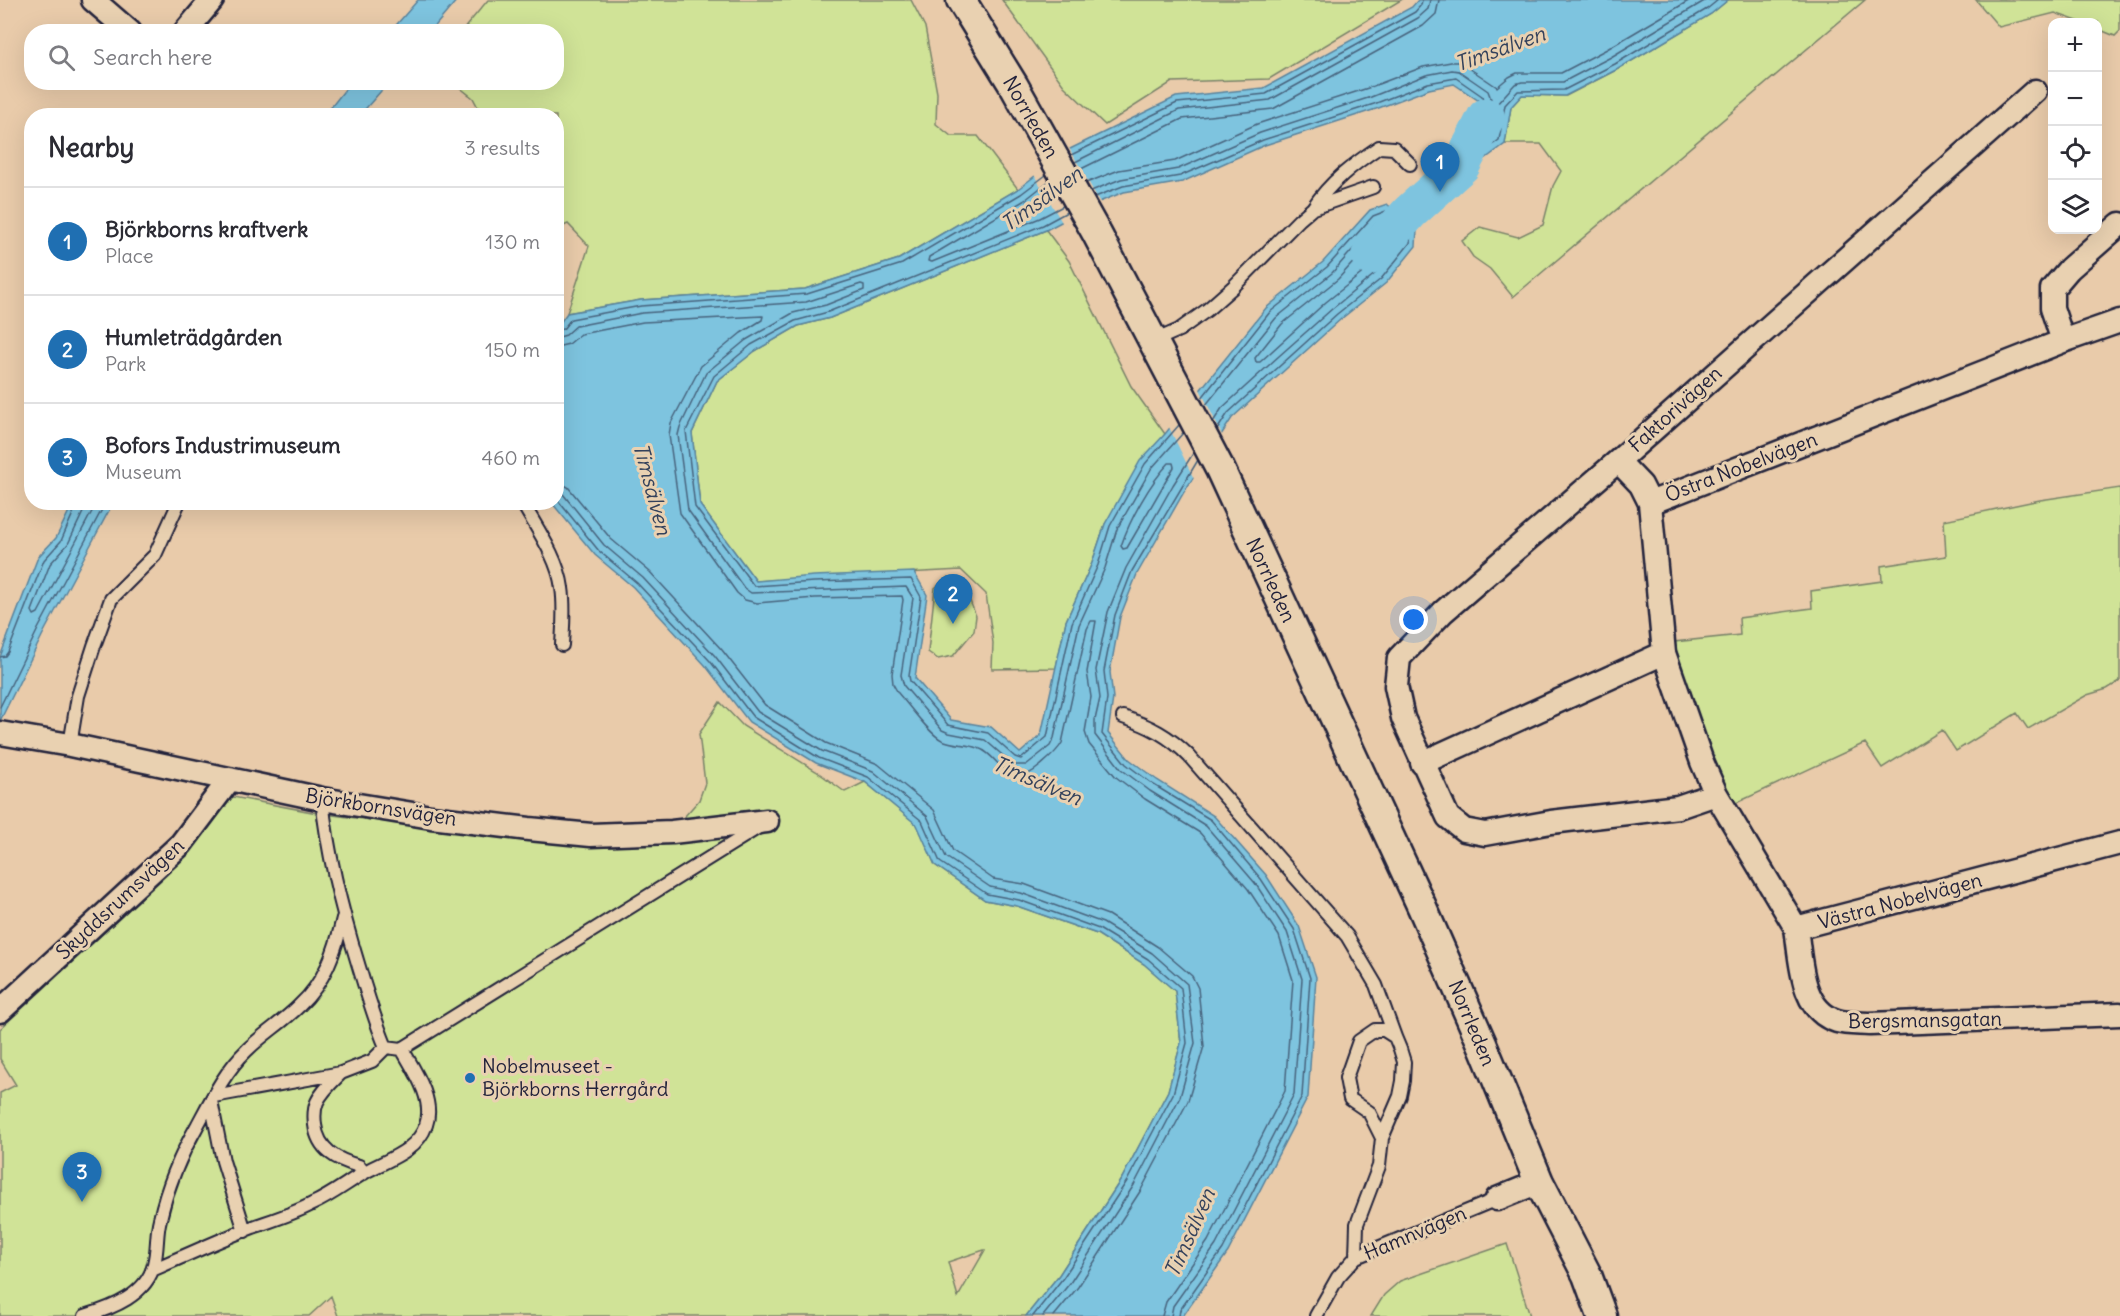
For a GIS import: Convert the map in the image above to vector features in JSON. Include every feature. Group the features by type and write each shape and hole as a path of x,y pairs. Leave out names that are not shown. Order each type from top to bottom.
{"street":[{"path":"93,0 121,24"},
{"path":"192,24 212,0"},
{"name":"Norrleden","path":"961,0 1042,135 1097,234 1220,469 1426,918 1539,1182 1587,1275 1602,1316"},
{"name":"Faktorivägen","path":"1422,763 1404,718 1396,686 1400,658 1443,612 2035,91"},
{"path":"2063,341 2052,308 2052,289 2069,269 2120,224"},
{"name":"Östra Nobelvägen","path":"1664,653 1650,503 2063,341 2120,321"},
{"path":"1617,461 1641,485 1650,503"},
{"path":"1664,653 1422,763 1448,817 1464,830 1485,834 1551,822 1678,807 1716,794"},
{"name":"Västra Nobelvägen","path":"1664,653 1690,731 1716,794 1796,928 2120,843"},
{"name":"Björkbornsvägen","path":"7,734 230,778 322,800 431,817 591,835 672,832 767,821"},
{"name":"Skyddsrumsvägen","path":"0,1011 181,844 230,778"},
{"name":"Bergsmansgatan","path":"1796,928 1805,985 1816,1008 1836,1021 1870,1024 2120,1014"},
{"name":"Norrleden","path":"1539,1182 1581,1316"},
{"name":"Hamnvägen","path":"1497,1199 1539,1182"}],"lane":[{"path":"1154,341 1179,330 1207,310 1313,208 1324,192 1346,171 1379,147 1394,148 1410,164"},
{"path":"1313,208 1373,187"},
{"path":"70,745 78,696 93,646 111,599 155,555 175,510"},
{"path":"526,510 552,556 562,586 564,621 562,645"},
{"path":"1123,717 1150,726 1190,756 1347,936 1376,985 1404,1062 1403,1081 1400,1096 1382,1138 1379,1166 1357,1224 1356,1257"},
{"path":"322,800 326,840 344,916 378,1028 386,1047"},
{"path":"386,1047 402,1049 767,821"},
{"path":"85,1316 118,1305 142,1286 154,1266 159,1220 195,1129 222,1082 246,1050 301,1005 322,979 335,952 344,916"},
{"path":"1382,1138 1369,1112 1350,1099 1346,1078 1359,1041 1375,1030 1383,1030 1395,1037"},
{"path":"212,1099 341,1073 372,1061 386,1047"},
{"path":"152,1270 245,1231 284,1218 313,1204 340,1190 364,1173 405,1152 420,1140 427,1123 428,1105 422,1086 402,1049"},
{"path":"341,1073 317,1101 314,1114 316,1135 326,1150 342,1161 359,1166 364,1173"},
{"path":"212,1099 223,1161 245,1231"},
{"name":"Hamnvägen","path":"1316,1316 1338,1277 1356,1257 1497,1199"}],"green space":[{"path":"488,0 911,0 925,27 937,93 936,124 951,136 978,136 1018,189 899,259 805,289 641,300 567,313 589,246 568,224 564,226 564,108 478,108 473,98 463,90 564,90 564,24 468,24"},
{"path":"1002,0 1401,0 1269,79 1172,82 1105,125 1064,86"},
{"path":"1728,0 1865,0 1513,297 1490,269 1473,257 1462,241 1480,227 1518,237 1543,225 1553,186 1561,171 1541,144 1505,144 1511,107 1522,95 1566,96 1618,69 1711,14"},
{"path":"1976,0 2120,0 2120,31 2115,36 2102,31 2102,18 2069,18 2055,13 1999,27"},
{"path":"1046,230 1069,261 1131,386 1165,434 1105,524 1092,563 1066,621 1056,668 992,669 993,643 986,594 961,570 756,581 700,505 692,433 717,381 755,351 798,326 830,318"},
{"path":"2120,488 2120,681 2107,689 2087,695 2028,729 2017,713 1956,751 1942,730 1882,768 1865,743 1734,804 1701,724 1674,642 1740,635 1739,618 1812,608 1811,591 1882,581 1881,566 1946,556 1944,520 2040,500"},
{"path":"948,577 962,581 976,616 974,631 953,656 938,659 928,652 935,588"},
{"path":"720,702 743,726 816,771 845,792 865,782 918,825 935,865 985,900 1017,906 1097,934 1144,964 1175,991 1181,1043 1168,1091 1122,1178 1059,1275 1026,1316 338,1316 331,1296 309,1316 0,1316 0,1093 16,1085 0,1059 0,1029 122,916 228,796 317,813 465,832 607,847 667,843 691,833 685,816 699,800 705,783 699,734","holes":["985,1250 958,1297 948,1262"]},
{"path":"1507,1244 1530,1316 1371,1316 1384,1295 1400,1281"}],"water":[{"path":"418,0 457,0 437,24 397,24"},
{"name":"Timsälven","path":"1418,0 1728,0 1711,14 1618,69 1565,96 1522,95 1511,107 1505,144 1470,170 1458,156 1470,132 1463,126 1479,101 1454,84 1429,89 1376,109 1265,145 1182,182 1124,192 1099,202 1046,230 830,318 798,326 755,351 717,381 692,433 700,505 756,581 914,572 927,595 915,678 951,720 991,727 1020,753 1041,735 1066,621 1092,563 1105,524 1140,461 1165,434 1266,308 1323,262 1370,210 1387,204 1417,230 1416,246 1386,283 1341,319 1232,418 1184,492 1137,574 1120,617 1110,672 1113,698 1108,733 1129,759 1157,780 1214,816 1266,875 1299,926 1316,977 1308,1097 1228,1252 1183,1316 1026,1316 1059,1275 1122,1178 1168,1091 1181,1043 1175,991 1144,964 1097,934 1017,906 985,900 935,865 917,825 865,782 816,763 749,722 705,665 633,587 595,555 558,510 564,510 564,317 567,313 641,300 805,289 899,259 1018,189 1070,149 1176,97 1264,88 1412,7"},
{"path":"345,90 382,90 366,108 330,108"},
{"path":"70,510 109,510 44,632 0,721 0,657 38,557 56,538"}],"pier":[{"path":"1068,146 1101,204 1063,224 1033,173"},
{"path":"1199,387 1223,437 1195,481 1168,425"}],"waterway":[{"path":"1370,256 1410,212 1461,166 1486,117"}],"place":[{"name":"Björkborns kraftverk","path":"1440,192"},
{"name":"Humleträdgården","path":"953,624"},
{"name":"Nobelmuseet - Björkborns Herrgård","path":"470,1078"},
{"name":"Bofors Industrimuseum","path":"82,1202"}]}
